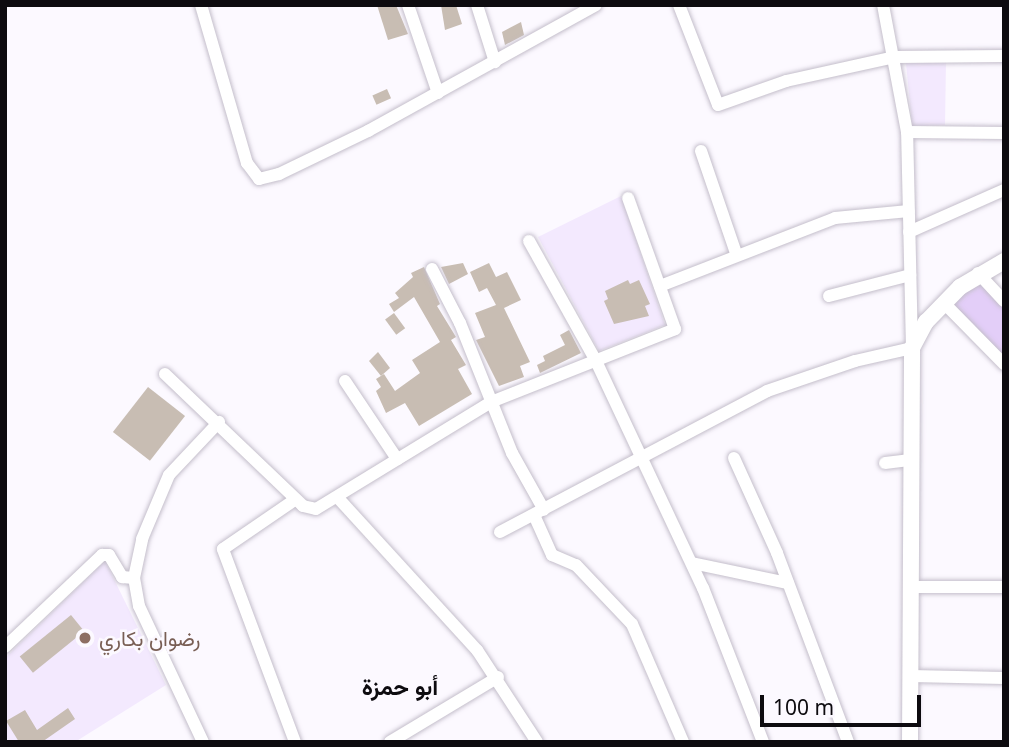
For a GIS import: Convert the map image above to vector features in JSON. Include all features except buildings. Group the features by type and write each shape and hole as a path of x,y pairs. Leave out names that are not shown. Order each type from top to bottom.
{"street":[{"path":"201,5 247,163 259,179 290,169 438,93 594,6"},
{"path":"408,5 438,93"},
{"path":"477,5 495,62"},
{"path":"679,5 718,105 786,81 895,57 1004,56"},
{"path":"883,5 895,57 907,132 912,348 909,460 910,742"},
{"path":"907,132 1004,133"},
{"path":"701,151 736,253"},
{"path":"909,232 1004,190"},
{"path":"165,374 219,422 296,499 311,510 338,498 491,402 675,329 628,198"},
{"path":"660,286 736,253 835,218 909,211"},
{"path":"529,241 596,361 692,563 763,742"},
{"path":"912,348 920,330 944,303 978,273 1004,261"},
{"path":"432,269 460,323 539,512 552,555 576,565 632,624 683,742"},
{"path":"978,273 1004,300"},
{"path":"829,296 910,275"},
{"path":"944,303 1004,364"},
{"path":"500,532 792,381 912,348"},
{"path":"345,381 397,459"},
{"path":"203,742 139,606 134,578 142,539 169,475 219,422"},
{"path":"734,458 788,583 848,742"},
{"path":"885,463 909,460"},
{"path":"338,498 498,677 537,742"},
{"path":"295,742 223,549 296,499"},
{"path":"5,647 102,555 109,555 122,577 134,578"},
{"path":"692,563 788,583"},
{"path":"911,587 1004,587"},
{"path":"911,676 1004,678"},
{"path":"390,742 498,677"}],"shaded area":[{"path":"946,61 945,125 912,126 906,63"},
{"path":"621,196 665,325 599,351 538,237"},
{"path":"978,281 1004,307 1004,357 953,305"},
{"name":"رضوان بكاري","path":"105,561 166,685 75,742 9,742 5,735 5,658"}],"place":[{"name":"رضوان بكاري","path":"85,638"}],"district":[{"name":"أبو حمزة","path":"400,686"}]}
